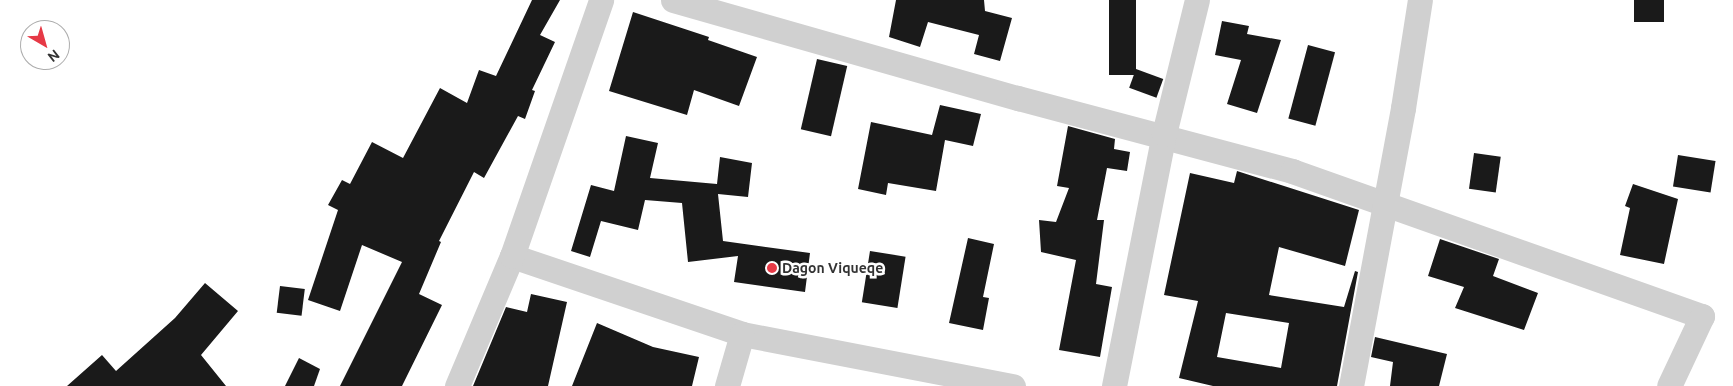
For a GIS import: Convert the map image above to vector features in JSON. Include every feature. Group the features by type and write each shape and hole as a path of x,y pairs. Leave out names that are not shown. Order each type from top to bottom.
{"street":[{"path":"457,386 512,256 601,0"},
{"path":"674,0 1018,98 1164,134 1292,170 1384,201 1702,316 1669,386"},
{"path":"1114,386 1164,134 1198,0"},
{"path":"1351,386 1420,0"},
{"path":"512,256 742,334 1013,386"},
{"path":"728,386 742,334"}],"building":[{"path":"532,0 560,0 540,35 555,42 532,90 535,91 525,119 518,116 484,178 474,172 439,241 441,242 419,294 442,305 402,386 340,386 402,262 362,245 340,311 308,300 338,210 328,205 342,180 350,184 372,142 403,158 440,88 467,103 479,70 496,76"},
{"path":"896,0 984,0 985,11 1012,18 1000,61 974,54 979,35 928,22 920,47 889,37"},
{"path":"1109,0 1136,0 1136,75 1109,75"},
{"path":"1634,0 1664,0 1664,22 1634,22"},
{"path":"633,12 709,37 708,40 757,57 739,106 694,90 687,115 609,91"},
{"path":"1222,21 1249,26 1247,34 1281,40 1257,113 1227,104 1241,60 1215,55"},
{"path":"1308,45 1335,52 1315,126 1288,118"},
{"path":"817,59 847,66 831,136 801,129"},
{"path":"1136,69 1163,79 1156,98 1129,88"},
{"path":"940,105 981,114 973,146 945,140 936,191 888,183 886,195 858,189 871,122 932,135"},
{"path":"1068,126 1115,139 1114,149 1130,152 1127,171 1107,168 1097,220 1104,220 1096,284 1112,287 1100,357 1059,350 1076,260 1041,252 1039,220 1056,222 1069,188 1057,186"},
{"path":"626,136 658,143 650,178 717,184 720,157 752,163 748,197 718,194 723,241 810,253 805,292 734,282 738,256 688,262 682,203 645,200 638,230 601,221 590,257 571,251 591,185 614,191"},
{"path":"1474,153 1501,157 1496,192 1469,189"},
{"path":"1678,155 1716,161 1711,193 1673,187"},
{"path":"1237,171 1359,210 1345,266 1279,247 1269,295 1344,307 1355,271 1358,272 1337,386 1213,386 1179,378 1198,301 1164,295 1190,173 1234,183","holes":["1226,313 1289,323 1281,368 1217,357"]},
{"path":"1633,184 1678,199 1664,264 1620,255 1630,208 1625,206"},
{"path":"968,238 994,244 983,297 989,298 983,330 949,323"},
{"path":"1440,239 1499,259 1493,276 1538,293 1524,330 1455,308 1464,287 1428,276"},
{"path":"870,251 906,257 897,308 862,302"},
{"path":"205,283 238,311 201,355 226,386 67,386 102,355 116,371 175,318"},
{"path":"280,286 305,289 302,316 277,313"},
{"path":"531,294 567,302 548,386 473,386 506,307 527,312"},
{"path":"597,323 653,347 699,357 692,386 572,386"},
{"path":"1375,337 1447,354 1439,386 1390,386 1393,362 1371,357"},
{"path":"299,358 320,369 314,386 285,386"}],"place":[{"name":"Dagon Viqueqe","path":"772,268"}]}
